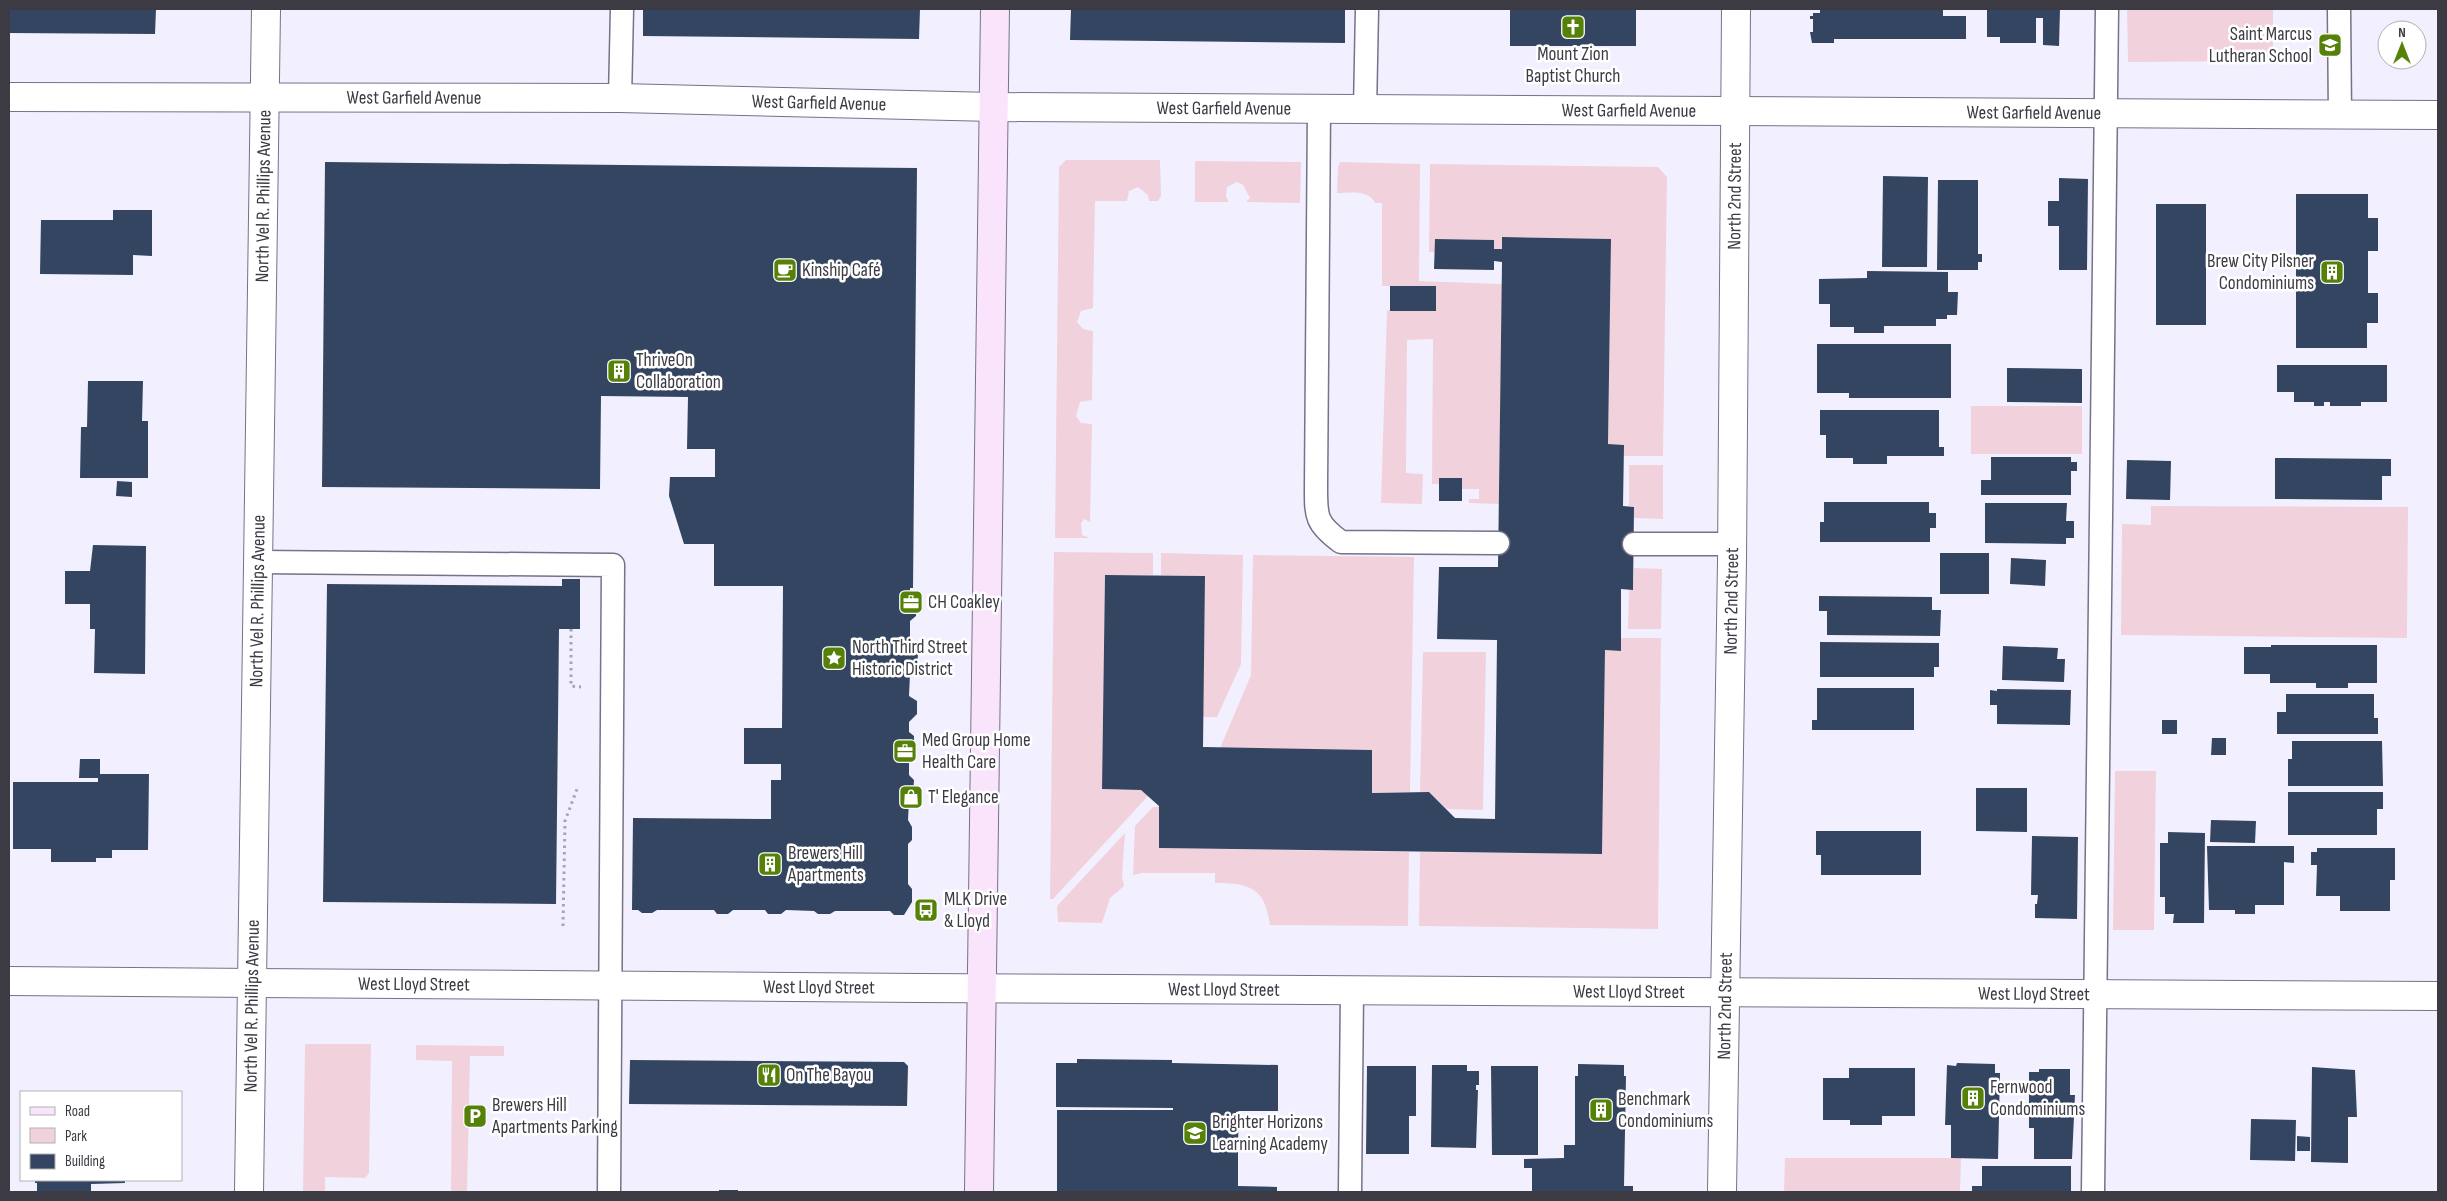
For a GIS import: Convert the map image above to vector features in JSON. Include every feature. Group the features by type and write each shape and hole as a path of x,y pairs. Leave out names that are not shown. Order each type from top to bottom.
{"main road":[{"path":"979,1192 995,9"}],"street":[{"name":"North Vel R. Phillips Avenue","path":"249,1192 266,9"},
{"name":"North 2nd Street","path":"1722,1192 1732,544 1736,9"},
{"name":"West Garfield Avenue","path":"9,97 620,98 994,107 1734,113 2438,115"},
{"name":"West Lloyd Street","path":"9,981 2438,996"}],"lane":[{"path":"620,98 622,9"},
{"path":"1365,110 1367,9"},
{"path":"2093,1192 2107,9"},
{"path":"2339,9 2340,115"},
{"path":"1319,109 1316,486 1316,514 1319,523 1341,542 1498,543"},
{"path":"1634,544 1732,544"},
{"path":"258,562 613,565 612,986 609,1192"},
{"path":"1350,1192 1352,990"}],"green space":[{"path":"2127,9 2273,9 2273,61 2128,62"},
{"path":"1066,160 1160,160 1161,196 1158,201 1149,201 1148,195 1138,187 1129,191 1127,201 1095,201 1093,308 1081,311 1077,322 1083,329 1093,331 1092,400 1080,402 1076,416 1081,423 1092,424 1090,522 1084,519 1081,523 1082,535 1090,538 1055,538 1059,167"},
{"path":"1195,161 1301,162 1300,203 1246,202 1250,198 1243,185 1237,182 1227,187 1226,197 1229,202 1195,202"},
{"path":"1340,162 1420,164 1419,281 1502,284 1499,504 1469,503 1469,499 1479,499 1479,489 1462,489 1462,478 1439,478 1439,484 1432,484 1433,339 1407,340 1406,473 1423,474 1422,504 1381,503 1387,310 1391,311 1436,286 1382,286 1382,203 1375,203 1364,194 1353,192 1337,193 1338,167"},
{"path":"1430,164 1658,167 1667,177 1663,456 1623,456 1623,445 1608,444 1611,239 1502,237 1502,249 1494,249 1494,240 1435,239 1435,252 1429,252"},
{"path":"1971,406 2082,406 2082,454 1971,454"},
{"path":"1629,465 1663,465 1663,519 1634,518 1634,507 1629,506"},
{"path":"2151,506 2408,507 2407,638 2121,635 2122,524 2151,525"},
{"path":"1054,552 1153,553 1153,575 1105,575 1102,789 1141,790 1148,796 1053,899 1050,899"},
{"path":"1161,553 1243,555 1241,664 1217,717 1203,717 1205,576 1161,575"},
{"path":"1253,555 1414,557 1410,792 1372,793 1372,750 1220,748 1251,675"},
{"path":"1634,568 1662,569 1661,629 1628,629 1629,590 1633,589"},
{"path":"1621,638 1661,638 1658,929 1419,926 1420,852 1602,854 1605,650 1621,651"},
{"path":"1423,652 1486,652 1483,810 1447,809 1429,792 1420,792"},
{"path":"2115,771 2156,771 2154,930 2113,930"},
{"path":"1153,807 1159,807 1159,848 1409,852 1408,926 1270,925 1268,913 1260,895 1254,890 1238,884 1215,883 1215,873 1142,873 1133,875 1135,826"},
{"path":"1125,833 1122,876 1124,886 1110,898 1102,923 1058,922 1057,906"},
{"path":"305,1044 371,1044 369,1173 365,1178 325,1177 325,1192 303,1192"},
{"path":"416,1045 504,1046 504,1056 470,1056 467,1192 451,1192 452,1061 416,1060"},
{"path":"1785,1158 1961,1158 1960,1192 1784,1192"}],"building":[{"path":"9,9 156,9 155,34 9,33"},
{"path":"643,9 920,9 919,39 643,36"},
{"path":"1071,9 1345,9 1345,43 1070,40"},
{"name":"Mount Zion Baptist Church","path":"1510,9 1636,9 1636,46 1510,46"},
{"path":"1820,9 1943,9 1943,16 1966,16 1966,39 1834,39 1834,43 1812,43 1810,32 1813,32 1813,19 1810,19 1810,16 1813,16 1813,13 1820,13"},
{"path":"1987,9 2060,9 2059,46 2043,45 2043,18 2036,18 2036,43 2000,43 2000,37 1987,37"},
{"name":"ThriveOn Collaboration","path":"325,162 917,168 913,588 910,588 910,592 916,598 916,616 910,621 910,650 918,654 917,668 910,674 909,696 917,701 917,714 909,722 909,732 914,736 914,753 909,757 909,775 914,780 913,795 909,800 908,820 912,827 912,840 908,844 908,884 912,889 912,902 904,915 894,915 890,911 835,911 830,914 818,914 814,911 786,910 781,914 768,914 765,910 733,910 728,914 717,914 714,910 657,910 652,913 642,913 638,910 632,910 633,818 771,819 771,780 781,780 781,764 744,764 744,728 782,728 783,586 714,586 714,544 684,544 669,496 670,477 715,477 715,449 687,449 688,397 601,396 600,489 322,487"},
{"path":"1883,176 1928,177 1927,267 1882,267"},
{"path":"2059,178 2088,179 2087,270 2059,270 2059,226 2048,226 2048,201 2059,201"},
{"path":"1938,180 1978,180 1978,254 1982,254 1982,262 1978,262 1978,270 1937,270"},
{"name":"Brew City Pilsner Condominiums","path":"2296,194 2368,194 2368,218 2378,218 2378,251 2368,251 2368,293 2378,293 2378,323 2367,323 2367,348 2296,348"},
{"path":"2156,204 2206,204 2206,325 2156,325"},
{"path":"113,210 152,210 152,256 133,255 133,275 40,274 41,220 113,220"},
{"path":"1502,237 1611,239 1608,444 1624,445 1623,506 1634,507 1633,590 1621,589 1621,651 1605,650 1602,854 1159,848 1159,806 1141,790 1102,789 1105,575 1205,576 1203,747 1372,750 1372,793 1429,792 1455,818 1495,819 1497,640 1437,639 1439,567 1498,567 1502,262 1494,261 1494,270 1434,269 1435,239 1494,240 1494,249 1502,249"},
{"path":"1867,271 1948,272 1948,292 1958,292 1957,315 1947,315 1947,319 1936,319 1936,326 1884,326 1884,333 1854,333 1854,327 1830,327 1830,304 1819,304 1819,279 1867,278"},
{"path":"1390,286 1436,286 1436,311 1390,311"},
{"path":"1817,344 1951,344 1951,398 1849,398 1849,393 1817,393"},
{"path":"2277,365 2387,365 2387,402 2361,402 2361,406 2330,406 2330,402 2324,402 2324,406 2314,406 2314,402 2294,402 2294,392 2277,392"},
{"path":"2007,368 2082,369 2082,403 2007,402"},
{"path":"88,381 143,381 142,421 148,421 148,478 80,478 81,427 87,427"},
{"path":"1820,410 1939,410 1939,447 1944,447 1944,456 1887,456 1887,464 1853,464 1853,458 1826,458 1826,435 1820,435"},
{"path":"1991,457 2071,457 2071,462 2077,462 2077,471 2071,471 2071,495 1981,495 1981,480 1991,480"},
{"path":"2275,458 2391,459 2391,476 2382,476 2382,500 2275,499"},
{"path":"2127,460 2171,461 2170,500 2126,499"},
{"path":"1439,478 1462,478 1462,501 1439,501"},
{"path":"117,481 132,482 132,497 116,496"},
{"path":"1824,502 1929,502 1929,513 1936,513 1936,528 1930,528 1930,542 1820,542 1820,522 1824,522"},
{"path":"1985,503 2067,503 2066,521 2074,521 2074,538 2066,538 2066,544 1985,543"},
{"path":"93,545 146,546 145,674 94,673 95,629 90,629 90,604 65,604 65,571 90,571"},
{"path":"1940,553 1989,553 1989,594 1940,594"},
{"path":"2011,558 2046,560 2045,586 2010,584"},
{"path":"562,579 580,579 580,629 559,629 556,904 323,902 327,584 562,586"},
{"path":"1819,596 1932,597 1932,610 1941,610 1940,636 1827,635 1827,611 1819,611"},
{"path":"1820,642 1939,643 1939,667 1934,667 1934,677 1820,677"},
{"path":"2271,645 2377,645 2377,683 2348,683 2348,688 2316,688 2316,683 2270,683 2270,674 2244,674 2244,647 2271,647"},
{"path":"2003,646 2058,648 2057,659 2065,659 2064,682 2002,680"},
{"path":"1817,688 1914,688 1914,730 1812,730 1812,720 1817,720"},
{"path":"1997,689 2071,690 2070,725 1997,724 1997,705 1990,705 1990,690 1997,691"},
{"path":"2286,694 2374,694 2374,718 2378,718 2378,734 2277,734 2277,712 2286,712"},
{"path":"2162,720 2177,720 2177,734 2162,734"},
{"path":"2212,738 2226,738 2226,755 2211,755"},
{"path":"2292,741 2382,741 2383,786 2288,786 2288,759 2292,759"},
{"path":"80,759 100,759 100,774 149,774 148,850 112,850 112,858 96,858 96,862 51,862 51,849 13,849 13,782 98,782 98,778 79,778"},
{"path":"1976,788 2027,788 2027,832 1976,831"},
{"path":"2288,792 2383,792 2383,809 2377,809 2377,835 2288,835"},
{"path":"2211,820 2256,821 2255,843 2210,842"},
{"path":"1816,831 1921,831 1921,875 1821,875 1821,855 1816,855"},
{"path":"2168,832 2205,833 2204,923 2173,923 2174,914 2165,914 2165,897 2160,897 2160,843 2168,843"},
{"path":"2032,836 2078,837 2077,919 2035,918 2035,904 2037,904 2038,895 2031,895"},
{"path":"2207,846 2294,846 2294,863 2284,862 2284,905 2255,905 2255,914 2235,914 2235,910 2209,910"},
{"path":"2317,848 2395,848 2395,880 2390,880 2390,911 2340,911 2340,896 2316,896 2317,865 2311,865 2311,852 2317,852"},
{"path":"1077,1059 1172,1060 1172,1063 1278,1065 1278,1111 1239,1111 1238,1143 1238,1186 1277,1187 1277,1192 1057,1192 1057,1110 1173,1110 1173,1108 1056,1107 1056,1063 1077,1063"},
{"name":"On The Bayou","path":"630,1060 904,1062 908,1066 907,1106 629,1104"},
{"name":"Fernwood Condominiums","path":"1957,1063 1995,1064 1995,1073 2000,1073 1998,1159 1951,1158 1951,1125 1945,1125 1947,1065 1956,1066"},
{"path":"1578,1064 1624,1065 1624,1076 1626,1076 1624,1186 1633,1186 1633,1192 1532,1192 1532,1168 1524,1168 1524,1159 1564,1158 1564,1145 1575,1145 1575,1076 1578,1076"},
{"path":"1432,1065 1467,1065 1467,1071 1479,1071 1479,1085 1476,1085 1476,1090 1478,1090 1476,1148 1431,1147"},
{"path":"1367,1066 1416,1066 1416,1116 1409,1116 1409,1154 1366,1154"},
{"path":"1491,1066 1538,1066 1538,1155 1492,1155"},
{"path":"2312,1067 2355,1070 2357,1117 2348,1117 2348,1163 2311,1162"},
{"path":"1849,1068 1915,1068 1915,1116 1882,1116 1882,1125 1850,1125 1850,1120 1823,1120 1823,1078 1849,1078"},
{"path":"2039,1069 2070,1069 2070,1095 2075,1095 2072,1159 2034,1159 2034,1128 2029,1128 2029,1072 2039,1072"},
{"path":"2251,1119 2296,1120 2295,1161 2250,1160"},
{"path":"2297,1136 2310,1137 2310,1151 2297,1151"},
{"path":"1982,1166 2071,1166 2071,1192 1972,1192 1972,1186 1982,1186"},
{"path":"35,1181 125,1181 125,1183 91,1184 91,1192 37,1192 37,1183"},
{"path":"719,1190 738,1190 738,1192 719,1192"}],"place":[{"name":"Mount Zion Baptist Church","path":"1573,27"},
{"name":"Saint Marcus Lutheran School","path":"2330,45"},
{"name":"Kinship Café","path":"785,270"},
{"name":"Brew City Pilsner Condominiums","path":"2332,272"},
{"name":"ThriveOn Collaboration","path":"619,371"},
{"name":"CH Coakley","path":"911,602"},
{"name":"North Third Street Historic District","path":"834,658"},
{"name":"Med Group Home Health Care","path":"905,751"},
{"name":"T' Elegance","path":"911,797"},
{"name":"Brewers Hill Apartments","path":"770,864"},
{"name":"MLK Drive & Lloyd","path":"926,910"},
{"name":"On The Bayou","path":"769,1075"},
{"name":"Fernwood Condominiums","path":"1973,1098"},
{"name":"Benchmark Condominiums","path":"1601,1110"},
{"name":"Brewers Hill Apartments Parking","path":"475,1116"},
{"name":"Brighter Horizons Learning Academy","path":"1195,1133"}]}
